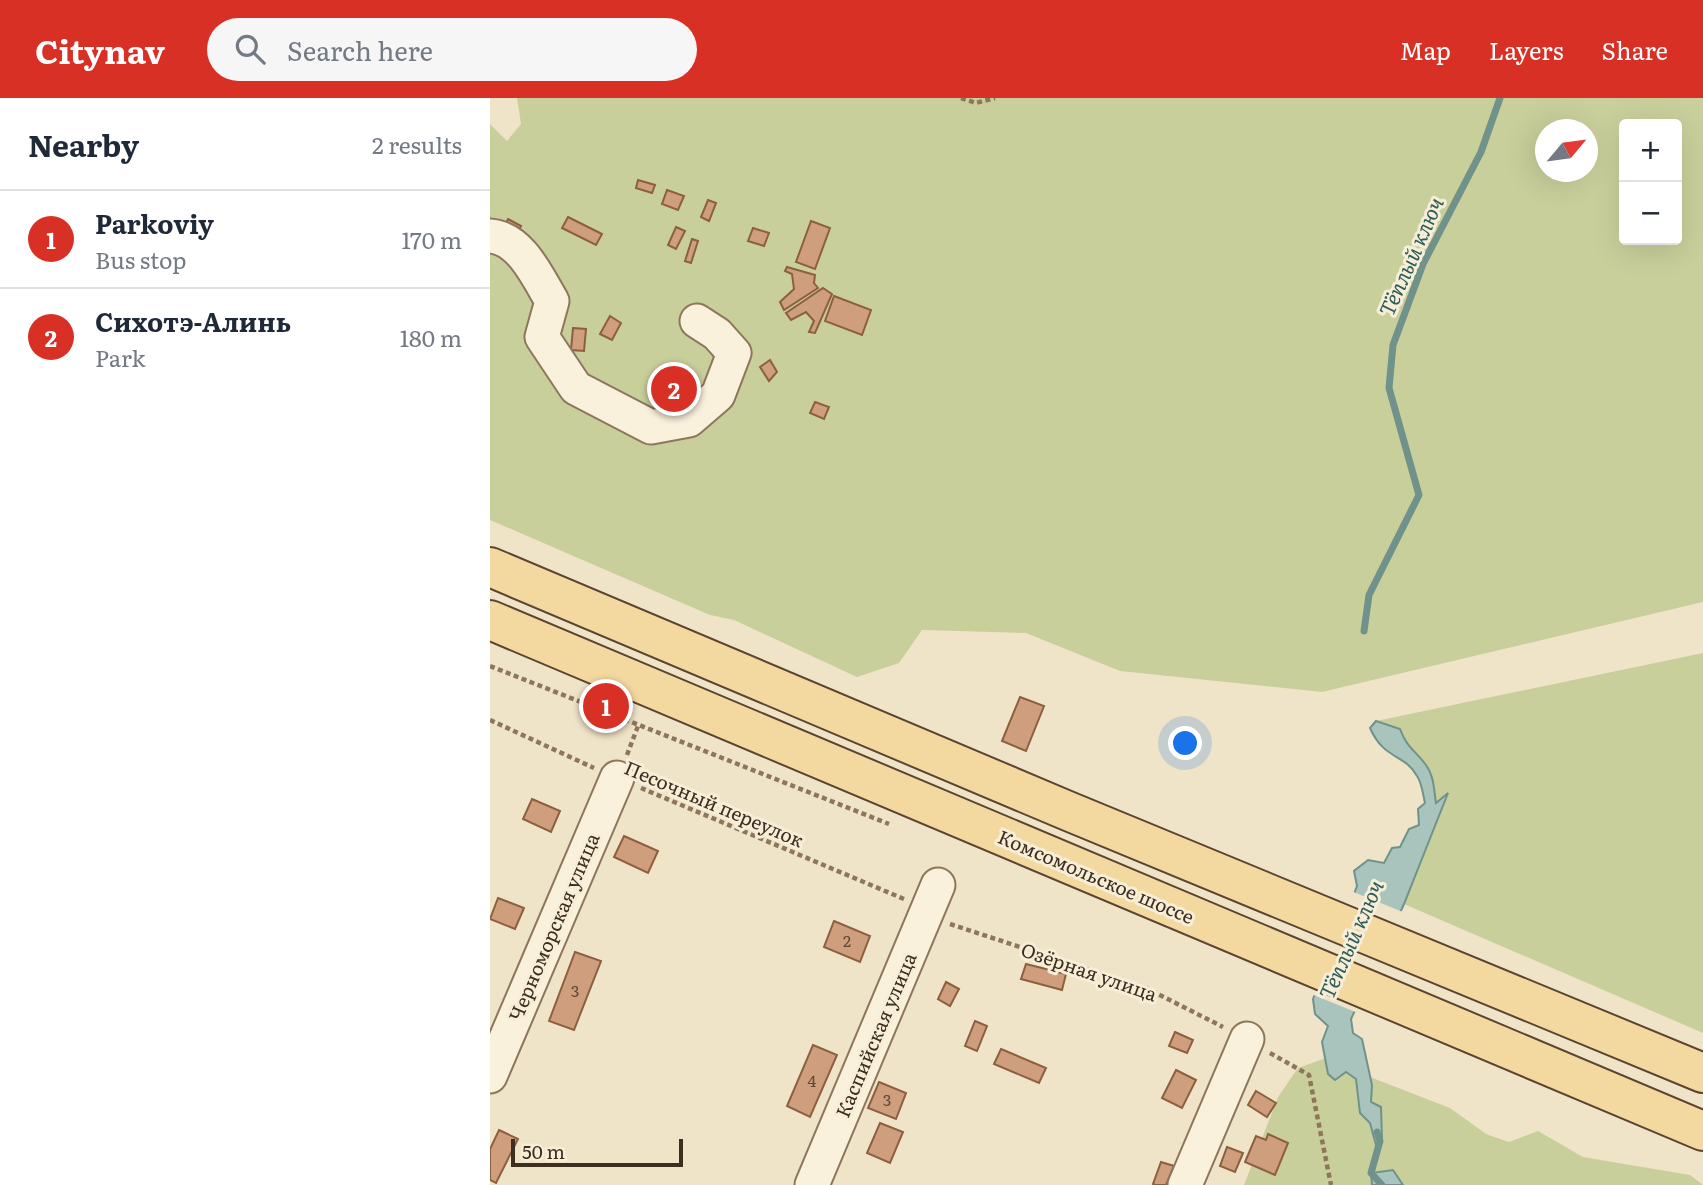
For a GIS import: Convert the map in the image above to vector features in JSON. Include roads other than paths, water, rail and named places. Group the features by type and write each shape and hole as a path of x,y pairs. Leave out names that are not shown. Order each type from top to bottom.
{"main road":[{"path":"490,567 1068,811 1703,1073"},
{"name":"Комсомольское шоссе","path":"490,620 1703,1131"}],"street":[{"path":"490,236 498,237 526,257 552,301 542,337 576,388 651,427 689,420 718,395 734,353 717,334 697,321"},
{"name":"Черноморская улица","path":"490,1076 617,778"},
{"name":"Каспийская улица","path":"812,1185 931,904"},
{"path":"1185,1185 1247,1039"}],"water":[{"path":"1376,721 1400,729 1408,745 1429,769 1436,803 1448,793 1404,904 1351,1019 1353,1033 1362,1039 1372,1085 1371,1102 1381,1107 1382,1139 1376,1145 1370,1123 1360,1113 1356,1079 1346,1072 1335,1080 1328,1074 1322,1042 1328,1026 1315,1014 1313,999 1357,886 1354,871 1368,860 1384,863 1392,848 1400,847 1409,829 1419,825 1418,809 1425,803 1420,782 1412,769 1381,746 1370,728"},
{"path":"1393,1170 1403,1185 1372,1185 1371,1173"}],"waterway":[{"name":"Тёплый ключ","path":"1364,631 1369,595 1419,495 1389,388 1393,345 1423,264 1481,152 1500,98"},
{"name":"Тёплый ключ","path":"1377,1132 1380,1141 1371,1173 1382,1185"}],"place":[{"name":"Сихотэ-Алинь","path":"674,389"},
{"name":"Parkoviy","path":"606,706"}]}
